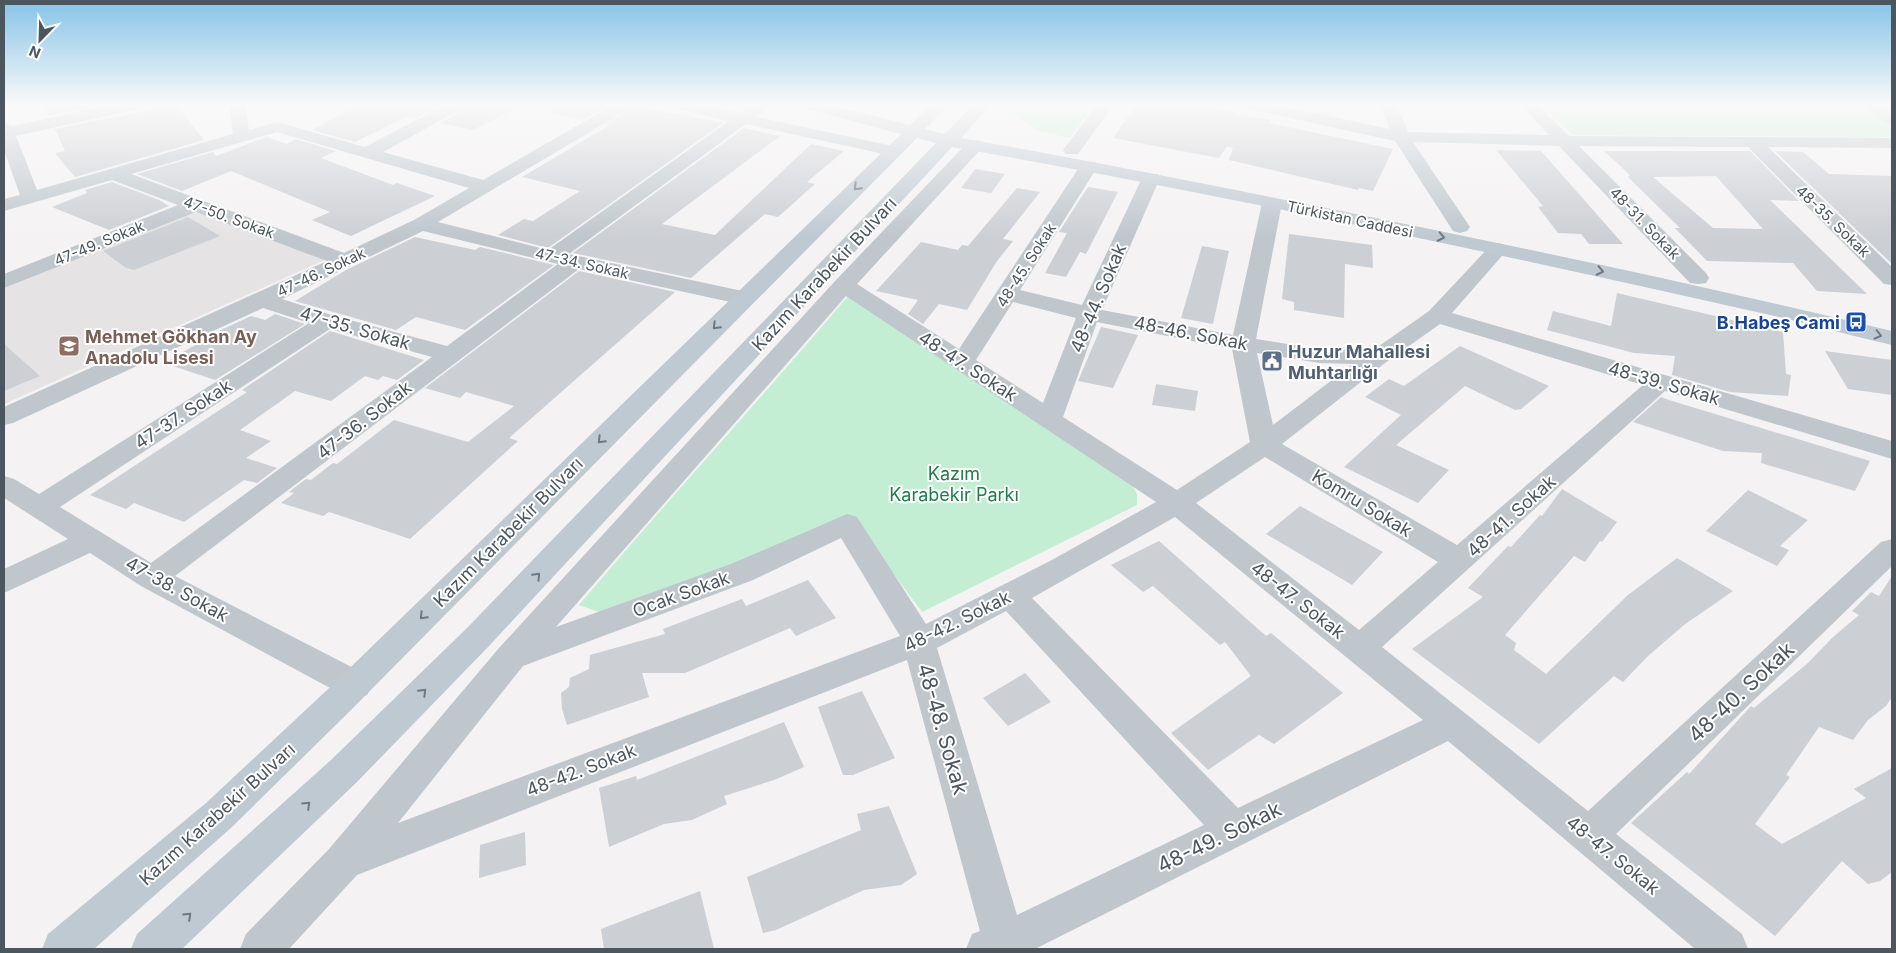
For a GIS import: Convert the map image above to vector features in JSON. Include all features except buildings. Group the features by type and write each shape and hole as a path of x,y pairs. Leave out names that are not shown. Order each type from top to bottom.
{"street":[{"path":"4,205 202,148"},
{"path":"352,148 486,188"},
{"path":"368,153 376,148"},
{"name":"47-46. Sokak","path":"4,417 262,300 421,224 552,148"},
{"name":"47-36. Sokak","path":"152,578 334,444 705,148"},
{"name":"Kazım Karabekir Bulvarı","path":"63,949 219,815 355,685 896,148"},
{"name":"Kazım Karabekir Bulvarı","path":"152,949 344,770 478,637 952,148"},
{"path":"261,949 343,862 511,658 844,286 954,148"},
{"name":"Türkistan Caddesi","path":"1013,148 1089,166 1498,249 1773,309 1892,338"},
{"name":"Türkistan Caddesi","path":"1059,148 1460,227 1698,278 1892,324"},
{"path":"1409,148 1460,227"},
{"name":"48-31. Sokak","path":"1573,148 1698,278"},
{"name":"48-35. Sokak","path":"1759,148 1892,279"},
{"path":"9,157 30,197"},
{"name":"48-45. Sokak","path":"962,363 1089,166"},
{"name":"47-50. Sokak","path":"113,174 346,260"},
{"name":"48-44. Sokak","path":"1050,420 1089,314 1151,178"},
{"path":"1264,445 1243,344 1272,203"},
{"name":"47-49. Sokak","path":"4,282 195,205"},
{"name":"47-34. Sokak","path":"421,224 564,259 744,298"},
{"name":"48-42. Sokak","path":"343,862 760,701 919,642 1010,596 1177,503 1264,445 1377,358 1437,316 1498,249"},
{"name":"48-47. Sokak","path":"844,286 1177,503 1360,648 1727,949"},
{"name":"48-46. Sokak","path":"1008,294 1089,314 1243,344 1320,356 1377,358"},
{"name":"47-35. Sokak","path":"262,300 327,321 449,354"},
{"name":"48-39. Sokak","path":"1437,316 1892,450"},
{"name":"47-37. Sokak","path":"40,507 327,321"},
{"name":"48-41. Sokak","path":"1360,648 1460,562 1661,382"},
{"name":"Komru Sokak","path":"1264,445 1460,562"},
{"name":"47-38. Sokak","path":"4,485 152,578 355,685"},
{"name":"Ocak Sokak","path":"511,658 742,572 847,524"},
{"name":"48-48. Sokak","path":"847,524 908,621 919,642 999,947"},
{"path":"4,582 92,540"},
{"name":"48-40. Sokak","path":"1589,835 1892,549"},
{"path":"1010,596 1234,830"},
{"name":"48-49. Sokak","path":"999,947 1450,723"}],"shaded area":[{"name":"Mehmet Gökhan Ay Anadolu Lisesi","path":"191,207 329,258 4,404 4,287"}],"green space":[{"name":"Kazım Karabekir Parkı","path":"849,295 1130,481 1137,494 1137,505 922,612 850,515 636,605 599,612 579,605 782,373"}],"place":[{"name":"B.Habeş Cami","path":"1856,322"},
{"name":"Mehmet Gökhan Ay Anadolu Lisesi","path":"69,346"},
{"name":"Huzur Mahallesi Muhtarlığı","path":"1272,361"}]}
